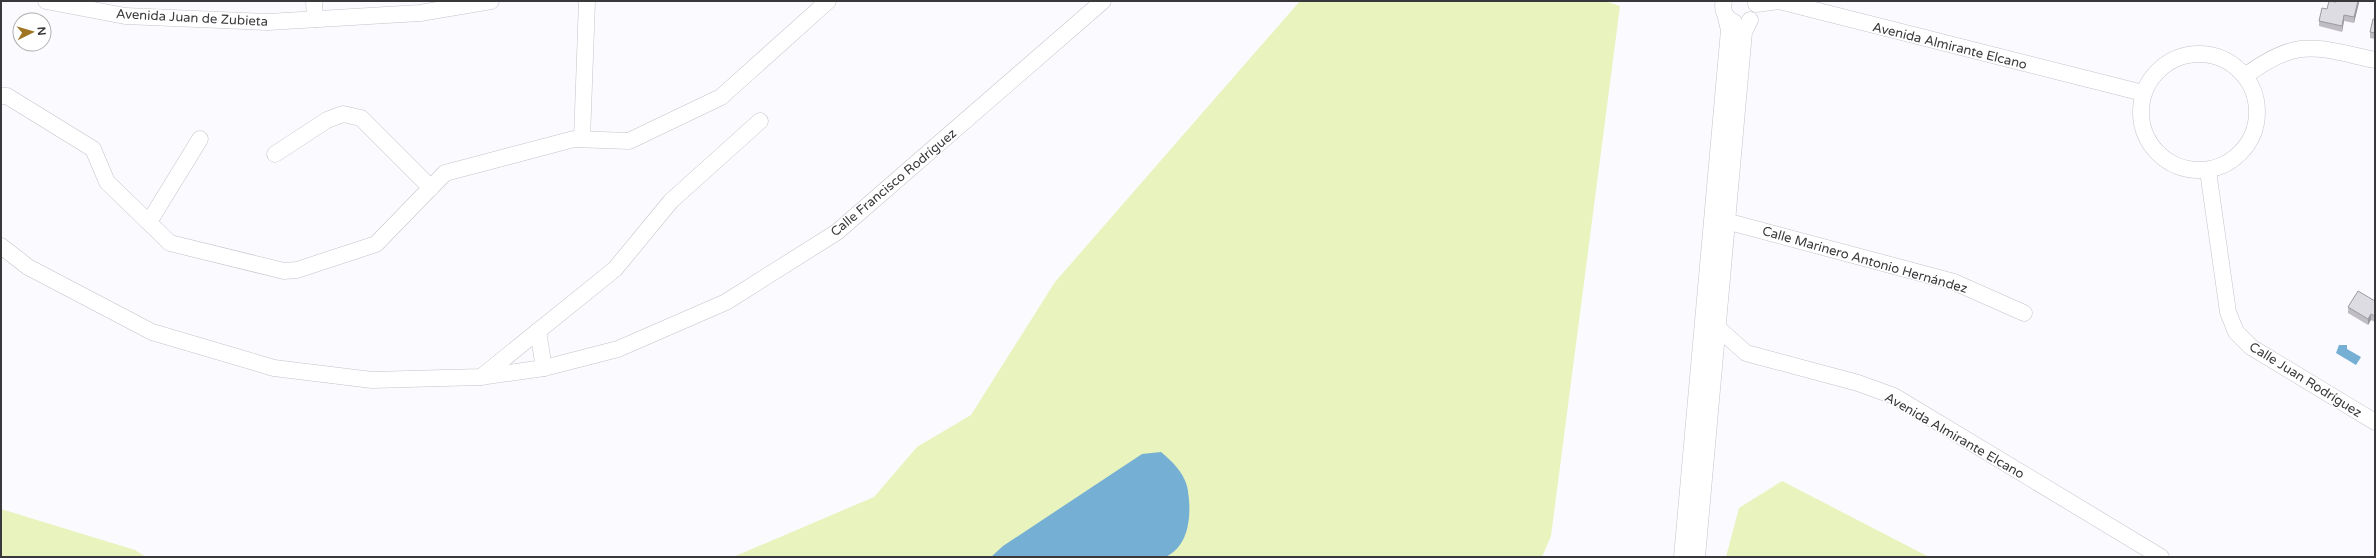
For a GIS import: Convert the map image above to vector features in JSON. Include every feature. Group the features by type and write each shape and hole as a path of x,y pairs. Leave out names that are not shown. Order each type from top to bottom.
{"street":[{"name":"Avenida Juan de Zubieta","path":"46,1 125,16 268,22 420,13 491,1"},
{"path":"314,1 315,19"},
{"path":"582,139 587,1"},
{"path":"1,96 7,96 93,149 108,182 170,243 284,271 297,270 376,244 445,173 574,139 629,141 721,97 828,1"},
{"name":"Calle Francisco Rodríguez","path":"1,246 28,267 152,332 274,368 372,380 480,377 544,368 618,349 726,302 837,232 1103,1"},
{"name":"Avenida Almirante Elcano","path":"1756,2 1779,1 2143,93"},
{"path":"1720,219 1744,32 1756,10 1756,2"},
{"path":"1722,8 1738,24 1750,20"},
{"path":"1697,557 1711,328 1720,219 1729,30 1722,8"},
{"path":"2245,76 2280,53 2295,49 2327,49 2375,60"},
{"path":"2192,54 2215,56 2232,64 2245,76 2254,93 2257,111 2254,130 2246,147 2232,160 2208,171 2179,167 2163,159 2151,146 2142,129 2140,111 2143,93 2152,77 2164,64 2180,56 2192,54"},
{"path":"275,154 327,120 343,114 361,118 431,188"},
{"path":"480,377 615,269 671,201 760,121"},
{"path":"149,222 200,139"},
{"name":"Calle Juan Rodríguez","path":"2208,171 2228,312 2236,332 2252,347 2375,422"},
{"name":"Calle Marinero Antonio Hernández","path":"1720,219 1954,282 2024,313"},
{"path":"1682,557 1711,328"},
{"name":"Avenida Almirante Elcano","path":"1711,328 1746,352 1858,383 1894,396 2161,557"},
{"path":"538,332 544,368"}],"green space":[{"path":"1300,1 1605,1 1620,6 1551,536 1542,557 733,557 874,497 917,447 971,415 1055,282"},
{"path":"1782,481 1929,557 1726,557 1739,508"},
{"path":"1,509 135,550 146,557 1,557"}],"water":[{"path":"2339,345 2347,345 2347,349 2361,357 2356,365 2336,353"},
{"path":"1161,452 1180,471 1187,486 1189,495 1188,526 1185,536 1174,552 1165,557 991,557 1003,546 1142,454"}],"building":[{"path":"2329,1 2358,1 2354,17 2344,15 2342,26 2319,21 2322,8 2327,9"},
{"path":"2373,19 2375,19 2375,33 2370,32"},
{"path":"2358,291 2375,301 2375,316 2371,314 2368,319 2348,307"}]}
